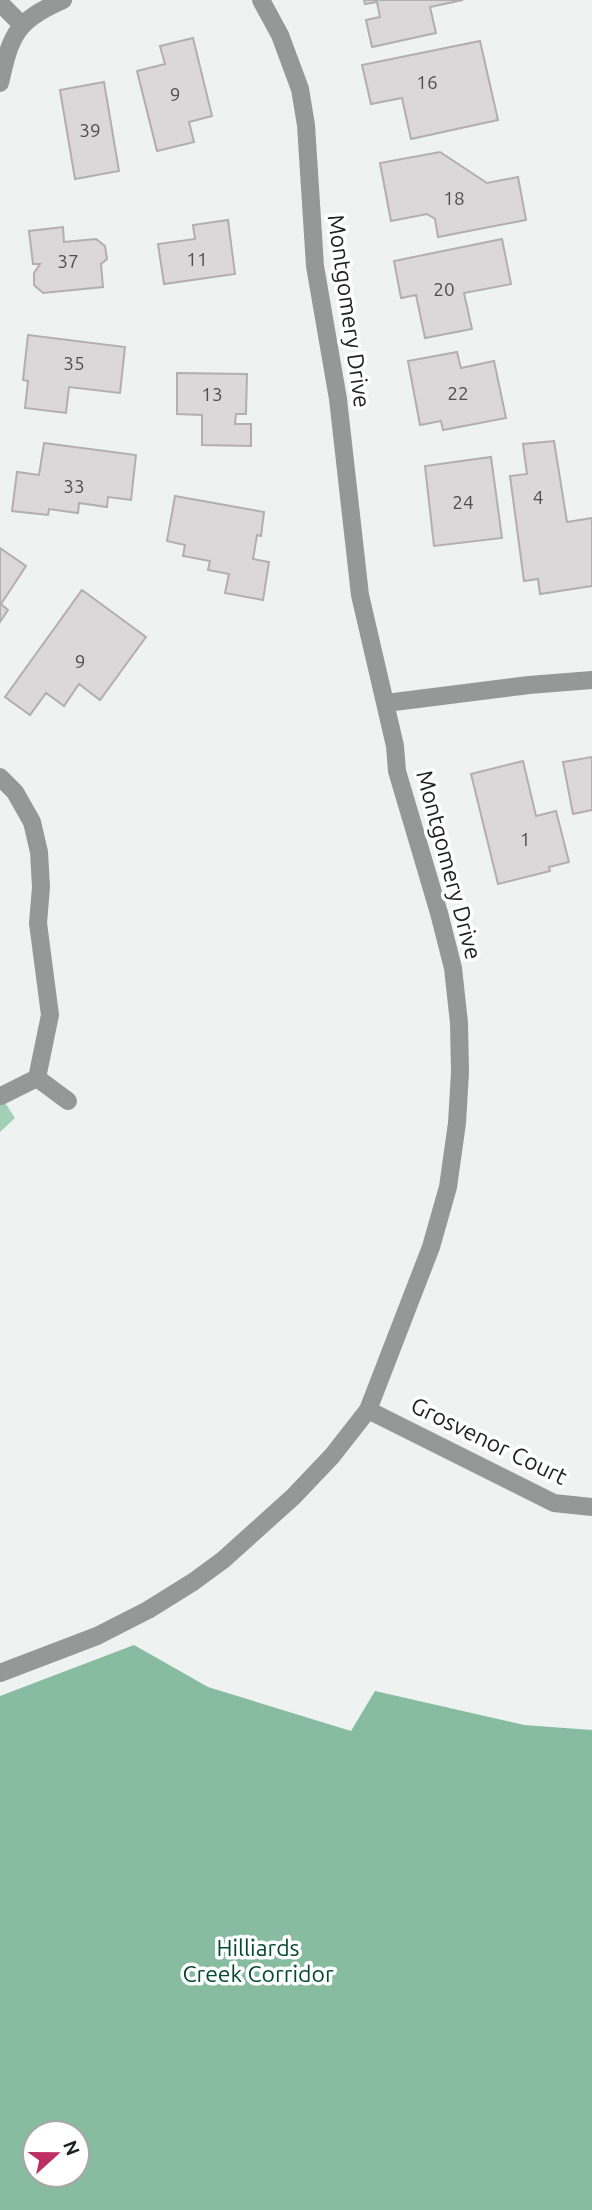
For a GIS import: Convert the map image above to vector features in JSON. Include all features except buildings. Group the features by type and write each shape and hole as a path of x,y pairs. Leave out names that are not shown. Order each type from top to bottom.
{"street":[{"path":"0,83 7,50 21,24 40,10 63,0"},
{"name":"Montgomery Drive","path":"0,1673 97,1636 148,1610 213,1567 293,1497 332,1456 368,1410 431,1247 448,1187 457,1123 460,1072 459,1023 453,968 397,771 386,703 360,595 338,399 315,266 300,89 280,35 261,0"},
{"path":"0,3 21,24"},
{"path":"386,703 592,680"},
{"path":"0,777 15,792 32,822 39,852 41,887 38,923 50,1015 37,1078"},
{"path":"1,1096 37,1078"},
{"path":"37,1078 68,1101"},
{"name":"Grosvenor Court","path":"368,1410 554,1503 592,1507"}],"green space":[{"path":"0,1095 15,1118 0,1132"},
{"name":"Hilliards Creek Corridor","path":"134,1645 208,1687 351,1731 375,1691 524,1725 592,1730 592,2210 0,2210 0,1696"}]}
